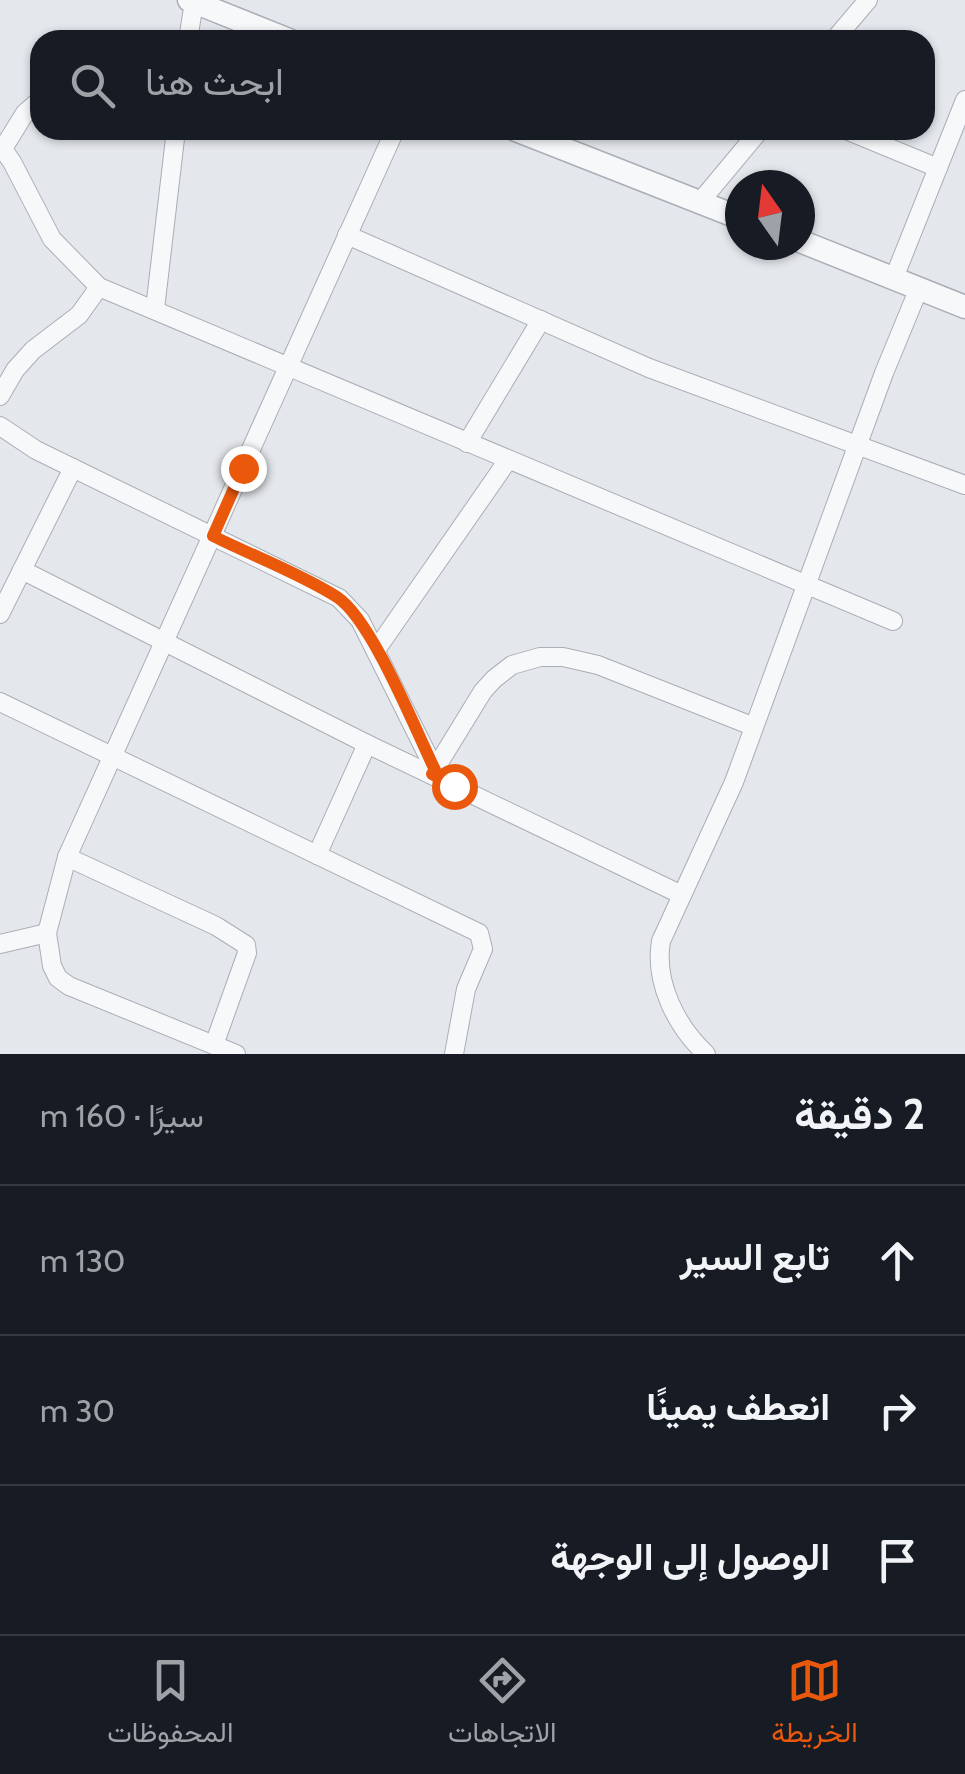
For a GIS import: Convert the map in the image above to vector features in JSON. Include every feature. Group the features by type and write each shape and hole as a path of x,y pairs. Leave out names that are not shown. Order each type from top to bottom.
{"street":[{"path":"842,30 868,0"},
{"path":"189,30 192,1 264,30"},
{"path":"894,278 965,100"},
{"path":"30,109 2,146 52,240 99,287 893,620"},
{"path":"154,309 175,140"},
{"path":"236,1054 69,986 58,978 52,966 47,932 67,857 111,755 390,140"},
{"path":"542,140 725,212"},
{"path":"700,202 752,140"},
{"path":"870,140 938,168"},
{"path":"347,235 649,368 965,485"},
{"path":"815,248 965,306"},
{"path":"0,396 15,370 79,315 99,287"},
{"path":"706,1054 690,1040 678,1019 657,964 661,941 734,782 919,288"},
{"path":"468,443 541,320"},
{"path":"0,426 36,450 340,598 360,620 433,772"},
{"path":"376,650 508,460"},
{"path":"0,614 73,468"},
{"path":"22,570 367,744 433,772 682,895"},
{"path":"433,772 494,678 512,665 540,657 563,656 598,665 752,726"},
{"path":"0,702 479,932 483,949 466,989 454,1054"},
{"path":"317,855 367,744"},
{"path":"67,857 216,926 246,945 214,1044"},
{"path":"0,944 47,932"}],"route":[{"path":"243,468 213,536 340,598 360,620 376,650 435,770 432,774 454,786"}]}
